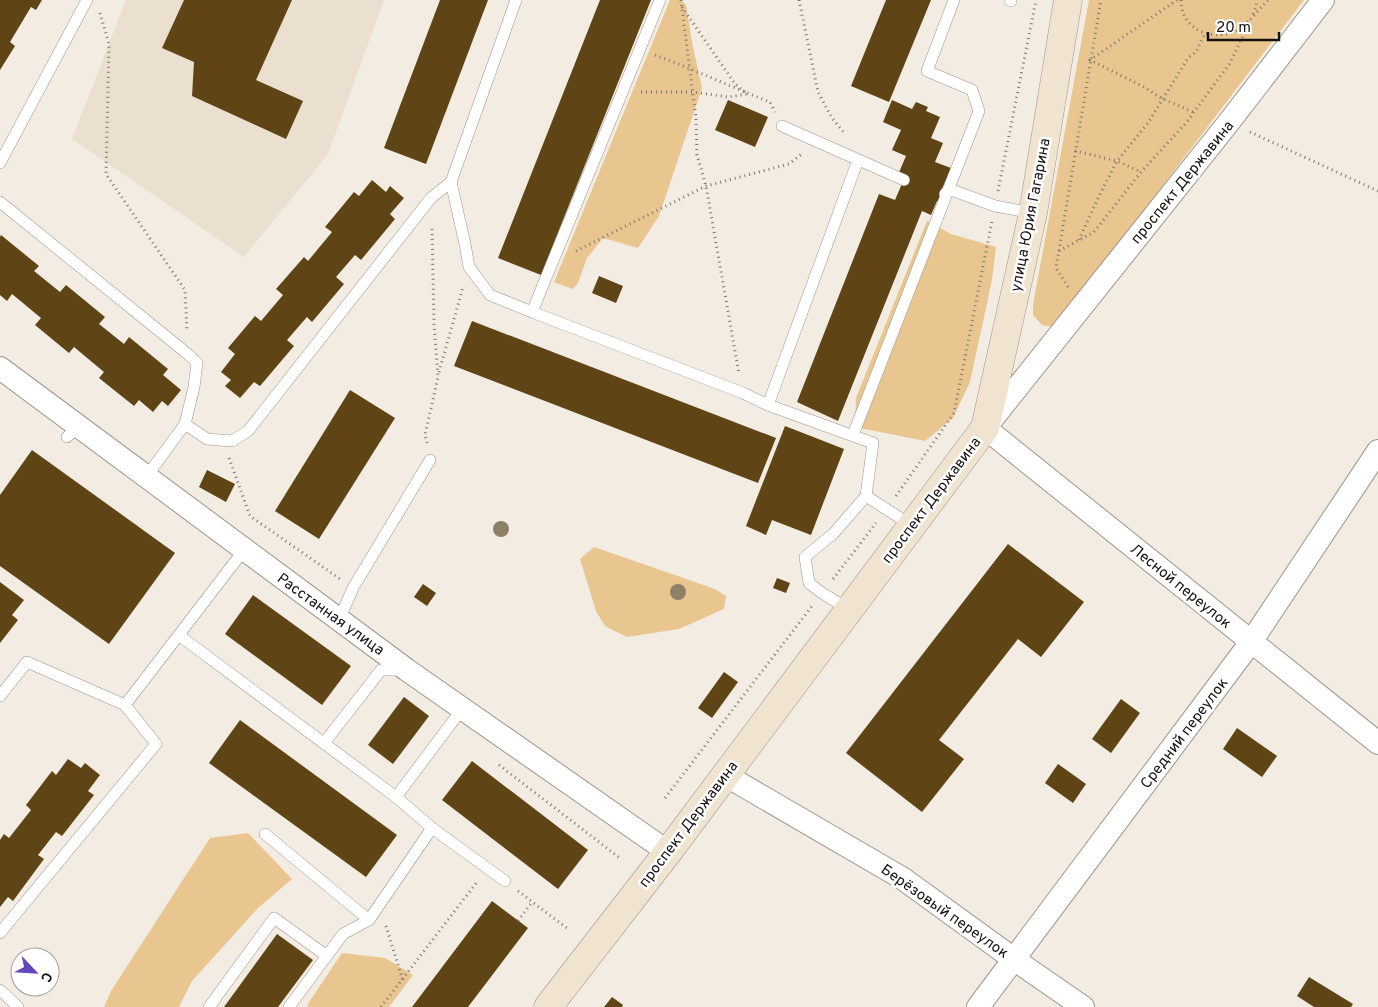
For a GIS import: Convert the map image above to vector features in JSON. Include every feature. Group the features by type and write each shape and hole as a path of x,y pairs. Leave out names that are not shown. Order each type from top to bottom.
{"main road":[{"name":"улица Юрия Гагарина","path":"985,428 1033,213 1068,0"},
{"name":"проспект Державина","path":"548,1007 668,852 985,428"}],"street":[{"name":"проспект Державина","path":"985,428 1229,122 1323,0"},
{"name":"Расстанная улица","path":"0,368 73,432 147,476 407,670 668,852"},
{"name":"Лесной переулок","path":"985,428 1378,742"},
{"name":"Средний переулок","path":"978,1007 1251,642 1378,451"},
{"name":"Берёзовый переулок","path":"725,775 902,878 1083,1007"}],"lane":[{"path":"0,163 87,0"},
{"path":"185,424 207,439 232,441 248,431 431,198 451,182 516,0"},
{"path":"532,312 660,0"},
{"path":"853,435 979,111 972,90 927,71 954,0"},
{"path":"782,126 904,180"},
{"path":"768,406 858,160"},
{"path":"451,182 469,267 490,295 743,393 768,406 873,443 866,496 834,533 804,557 809,583 850,610"},
{"path":"947,192 995,206 1033,213"},
{"path":"0,202 189,355 196,363 194,387 185,424 147,476"},
{"path":"339,620 352,588 430,460"},
{"path":"866,496 911,525"},
{"path":"125,705 180,636 244,550"},
{"path":"180,636 396,797 432,828 505,881"},
{"path":"0,696 28,662 125,705 156,744 0,933"},
{"path":"324,743 381,670 407,670"},
{"path":"396,797 462,709"},
{"path":"289,1007 343,934 369,920 432,828"},
{"path":"265,834 369,920"},
{"path":"209,1007 274,918 327,956"},
{"path":"0,990 18,1007"}],"path":[{"path":"679,0 735,84 748,94"},
{"path":"799,0 818,92 832,118 852,142 858,160"},
{"path":"665,798 887,508 954,413 1036,0"},
{"path":"1088,298 1067,286 1056,268 1100,0"},
{"path":"1090,60 1177,0"},
{"path":"1181,0 1185,17 1193,27 1204,33 1217,36 1230,34 1242,28 1268,0"},
{"path":"1059,251 1094,232 1141,172 1193,112 1230,62 1256,7 1256,0"},
{"path":"682,6 696,118 697,155 706,186 743,393"},
{"path":"99,9 109,44 106,174 185,290 189,355"},
{"path":"1078,240 1098,196 1117,161 1148,123 1188,58 1196,52 1204,33"},
{"path":"640,49 770,102 782,126"},
{"path":"1090,60 1142,86 1163,99 1193,112"},
{"path":"622,92 692,92 729,97 748,94"},
{"path":"1229,122 1378,191"},
{"path":"552,263 706,186 789,164 817,142"},
{"path":"1076,151 1117,161 1141,172"},
{"path":"431,198 434,322 438,377"},
{"path":"430,460 425,435 438,377 469,267"},
{"path":"222,440 250,516 352,588"},
{"path":"496,763 621,859"},
{"path":"381,1007 403,981 488,868"},
{"path":"505,881 568,929"},
{"path":"518,921 532,902"},
{"path":"379,904 403,981"}],"shaded area":[{"path":"126,0 384,0 328,154 244,257 72,139"},
{"path":"670,0 681,0 686,5 702,88 659,216 638,248 603,238 587,258 578,283 573,289 554,282"},
{"path":"1089,0 1304,0 1053,327 1042,325 1033,315 1033,305"},
{"path":"927,221 951,234 996,247 992,280 970,382 953,418 925,441 855,427 856,398"},
{"path":"594,547 715,589 726,596 724,609 679,629 627,637 605,626 596,611 580,559"},
{"path":"248,833 292,879 258,908 192,981 179,1007 104,1007 111,991 210,838"},
{"path":"342,953 385,958 413,975 389,1007 307,1007"}],"building":[{"path":"0,0 42,0 36,10 31,7 10,42 15,46 0,70"},
{"path":"184,0 292,0 256,80 303,101 286,139 192,96 194,62 162,48"},
{"path":"440,0 488,0 426,164 384,148"},
{"path":"600,0 651,0 541,275 498,258"},
{"path":"886,0 931,0 889,102 851,86"},
{"path":"728,100 768,117 755,147 715,130"},
{"path":"892,100 912,109 916,102 928,107 926,111 940,117 931,138 943,143 935,162 951,168 942,189 941,203 937,201 931,215 922,211 838,421 797,402 879,194 895,200 904,179 897,177 906,156 892,150 901,130 883,122"},
{"path":"372,180 386,192 390,186 404,198 390,214 395,219 361,260 355,255 336,277 344,284 312,322 307,317 287,340 294,346 260,386 254,382 240,398 225,386 231,380 221,372 235,354 228,348 255,316 261,321 283,295 276,289 304,257 308,261 332,232 325,227 354,192 359,196"},
{"path":"1,235 39,266 34,271 60,292 66,285 105,317 99,324 124,344 129,337 168,369 163,375 181,390 168,406 162,401 153,412 139,400 134,406 99,378 104,372 74,347 69,353 35,325 41,318 12,294 7,301 0,295"},
{"path":"599,276 623,286 616,303 592,293"},
{"path":"472,321 776,438 758,483 454,366"},
{"path":"350,390 395,418 319,539 275,511"},
{"path":"785,426 844,449 811,535 772,520 766,535 746,526"},
{"path":"32,450 175,553 109,644 0,566 0,495"},
{"path":"207,470 235,484 226,502 199,487"},
{"path":"1008,544 1084,602 1041,657 1018,639 939,740 964,759 922,812 846,753"},
{"path":"777,578 790,583 786,593 773,588"},
{"path":"0,582 24,600 12,615 18,620 0,643"},
{"path":"423,584 436,593 427,606 414,597"},
{"path":"253,595 351,666 322,705 225,634"},
{"path":"724,672 738,682 712,718 698,708"},
{"path":"404,697 429,716 393,764 368,745"},
{"path":"1121,699 1140,713 1111,753 1092,739"},
{"path":"240,720 397,835 366,877 209,763"},
{"path":"1237,728 1277,756 1262,777 1223,749"},
{"path":"68,759 81,768 85,763 100,775 88,791 94,795 62,836 56,832 38,855 44,859 13,901 8,897 0,907 0,840 4,834 9,838 31,810 26,805 52,771 56,775"},
{"path":"472,761 588,850 558,889 442,800"},
{"path":"1058,764 1086,784 1073,803 1045,783"},
{"path":"492,901 528,928 468,1007 412,1007"},
{"path":"277,934 313,960 278,1007 224,1007"},
{"path":"1309,977 1353,1004 1351,1007 1314,1007 1297,996"},
{"path":"612,997 623,1005 622,1007 604,1007"}]}
